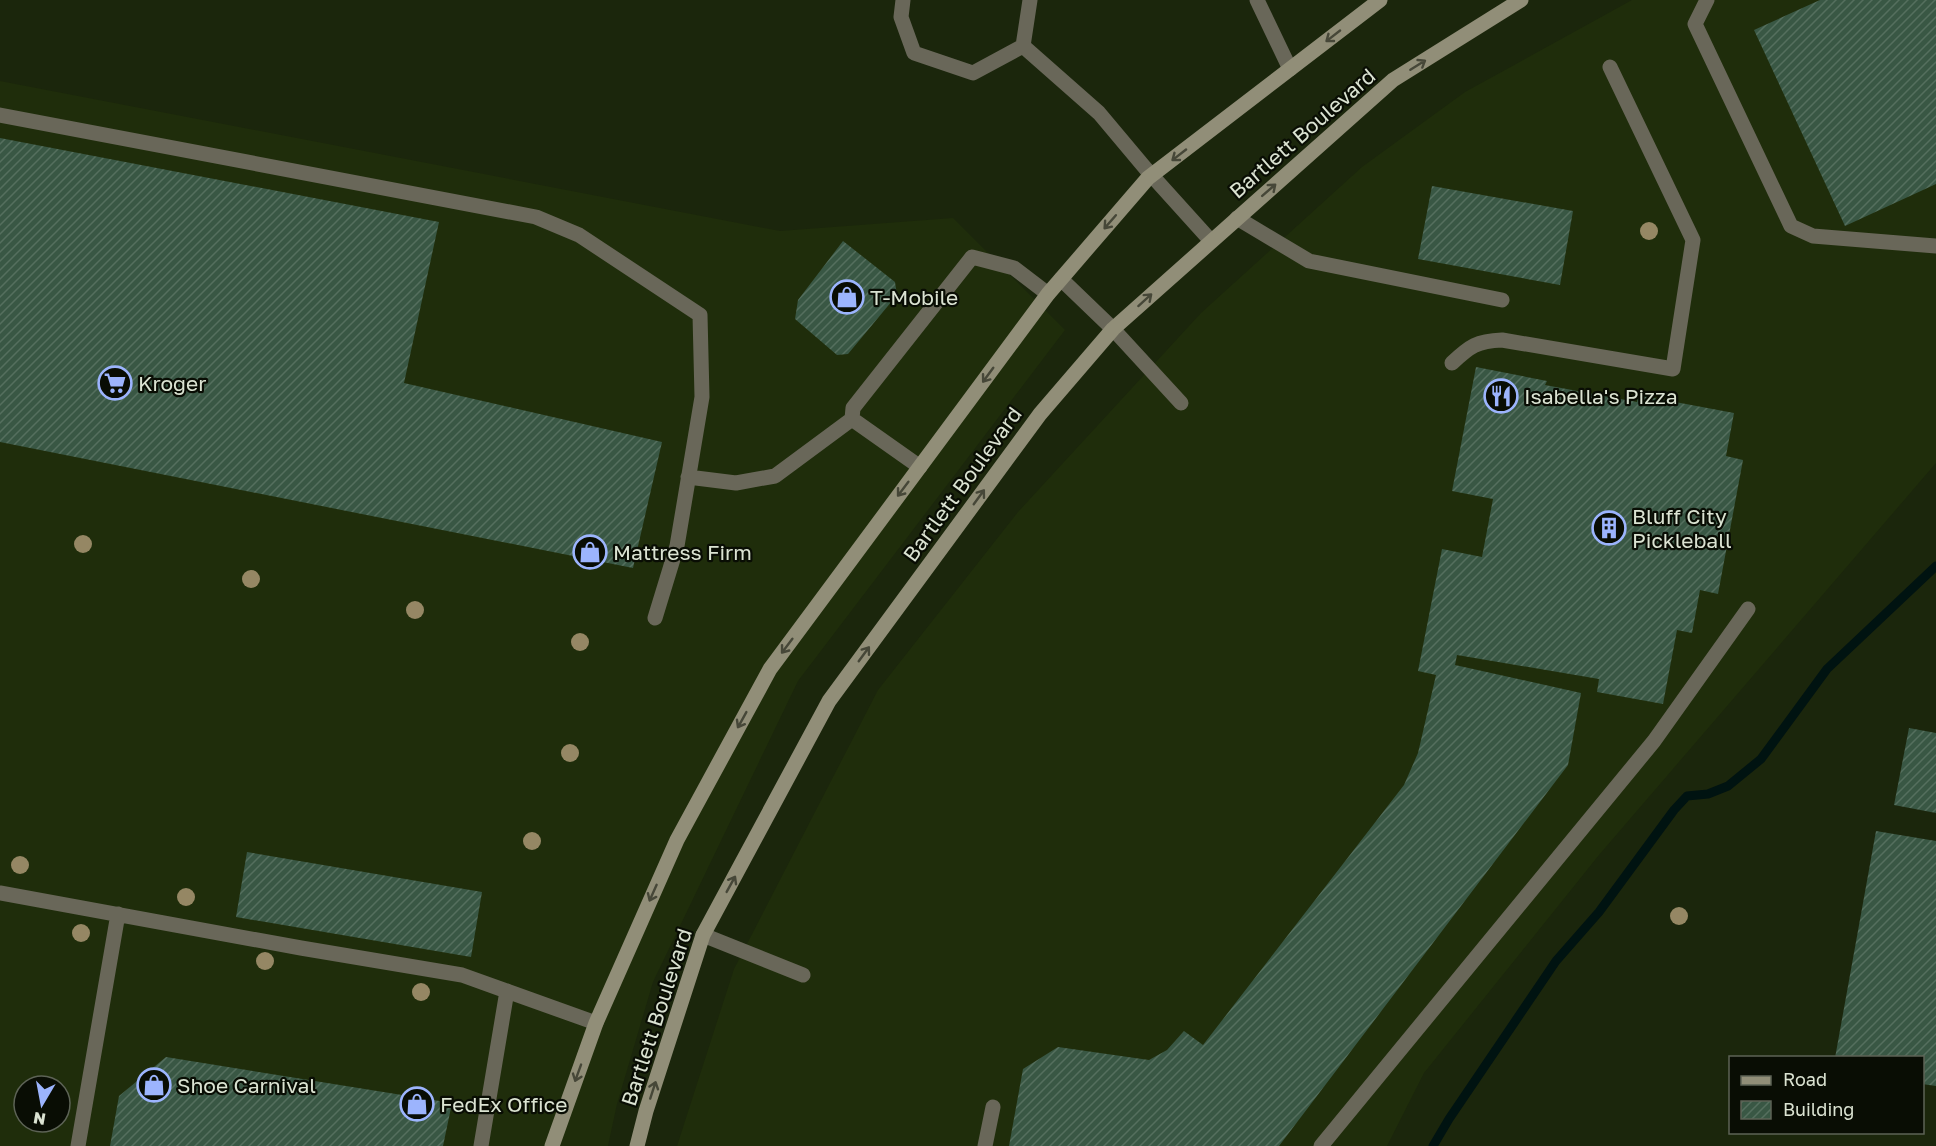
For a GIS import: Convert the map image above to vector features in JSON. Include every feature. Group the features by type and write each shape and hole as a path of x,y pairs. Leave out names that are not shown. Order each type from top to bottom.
{"main road":[{"name":"Bartlett Boulevard","path":"552,1146 596,1023 677,840 770,669 1048,294 1152,175 1380,0"},
{"name":"Bartlett Boulevard","path":"637,1146 646,1111 703,936 829,701 1040,414 1113,329 1393,80 1521,0"}],"lane":[{"path":"903,0 901,17 914,53 973,73 1023,46"},
{"path":"1023,46 1030,0"},
{"path":"1257,0 1290,69"},
{"path":"1707,0 1695,24 1791,226 1813,236 1936,246"},
{"path":"1023,46 1099,113 1211,241"},
{"path":"1452,363 1467,349 1484,341 1502,340 1673,369 1693,240 1610,67"},
{"path":"0,115 536,218 579,235 700,315 702,397 677,546 656,618"},
{"path":"1237,218 1309,261 1502,300"},
{"path":"688,477 736,483 775,476 852,419 853,408 972,257 1014,268 1048,294"},
{"path":"1061,279 1113,329 1181,403"},
{"path":"852,419 920,467"},
{"path":"1321,1146 1654,741 1748,609"},
{"path":"0,893 462,975 596,1023"},
{"path":"78,1146 118,914"},
{"path":"703,936 803,975"},
{"path":"481,1146 507,991"},
{"path":"985,1146 993,1107"}],"shaded area":[{"path":"1632,0 1936,0 1936,463 1599,855 1424,1073 1387,1146 677,1146 734,969 878,690 1018,512 1201,313 1362,167 1465,92"},
{"path":"0,81 780,231 953,218 1065,330 798,681 653,982 617,1104 608,1146 0,1146"}],"building":[{"path":"1820,0 1936,0 1936,184 1845,226 1754,30"},
{"path":"0,138 439,222 404,383 662,442 633,568 0,442"},
{"path":"1432,186 1573,211 1560,285 1418,259"},
{"name":"T-Mobile","path":"843,241 895,282 897,295 848,354 837,355 795,319 798,300"},
{"path":"1476,367 1547,381 1545,385 1637,402 1638,395 1734,413 1726,456 1743,460 1718,594 1700,590 1692,633 1677,630 1663,704 1597,692 1599,679 1457,655 1455,665 1581,693 1568,765 1279,1146 1009,1146 1023,1069 1058,1047 1149,1060 1167,1050 1184,1031 1203,1045 1404,785 1418,753 1436,675 1418,671 1442,549 1482,557 1493,499 1452,491"},
{"path":"1909,728 1936,733 1936,813 1894,805"},
{"path":"1876,831 1936,841 1936,1086 1924,1084 1924,1056 1835,1056"},
{"path":"247,852 482,892 471,957 236,917"},
{"path":"166,1057 452,1103 443,1146 110,1146 119,1096"}],"waterway":[{"path":"1433,1146 1556,961 1599,912 1674,810 1687,796 1708,794 1728,786 1761,759 1827,669 1936,566"}],"place":[{"name":"T-Mobile","path":"847,297"},
{"name":"Kroger","path":"115,383"},
{"name":"Isabella's Pizza","path":"1501,396"},
{"name":"Bluff City Pickleball","path":"1609,528"},
{"name":"Mattress Firm","path":"590,552"},
{"name":"Shoe Carnival","path":"154,1085"},
{"name":"FedEx Office","path":"417,1104"}]}
